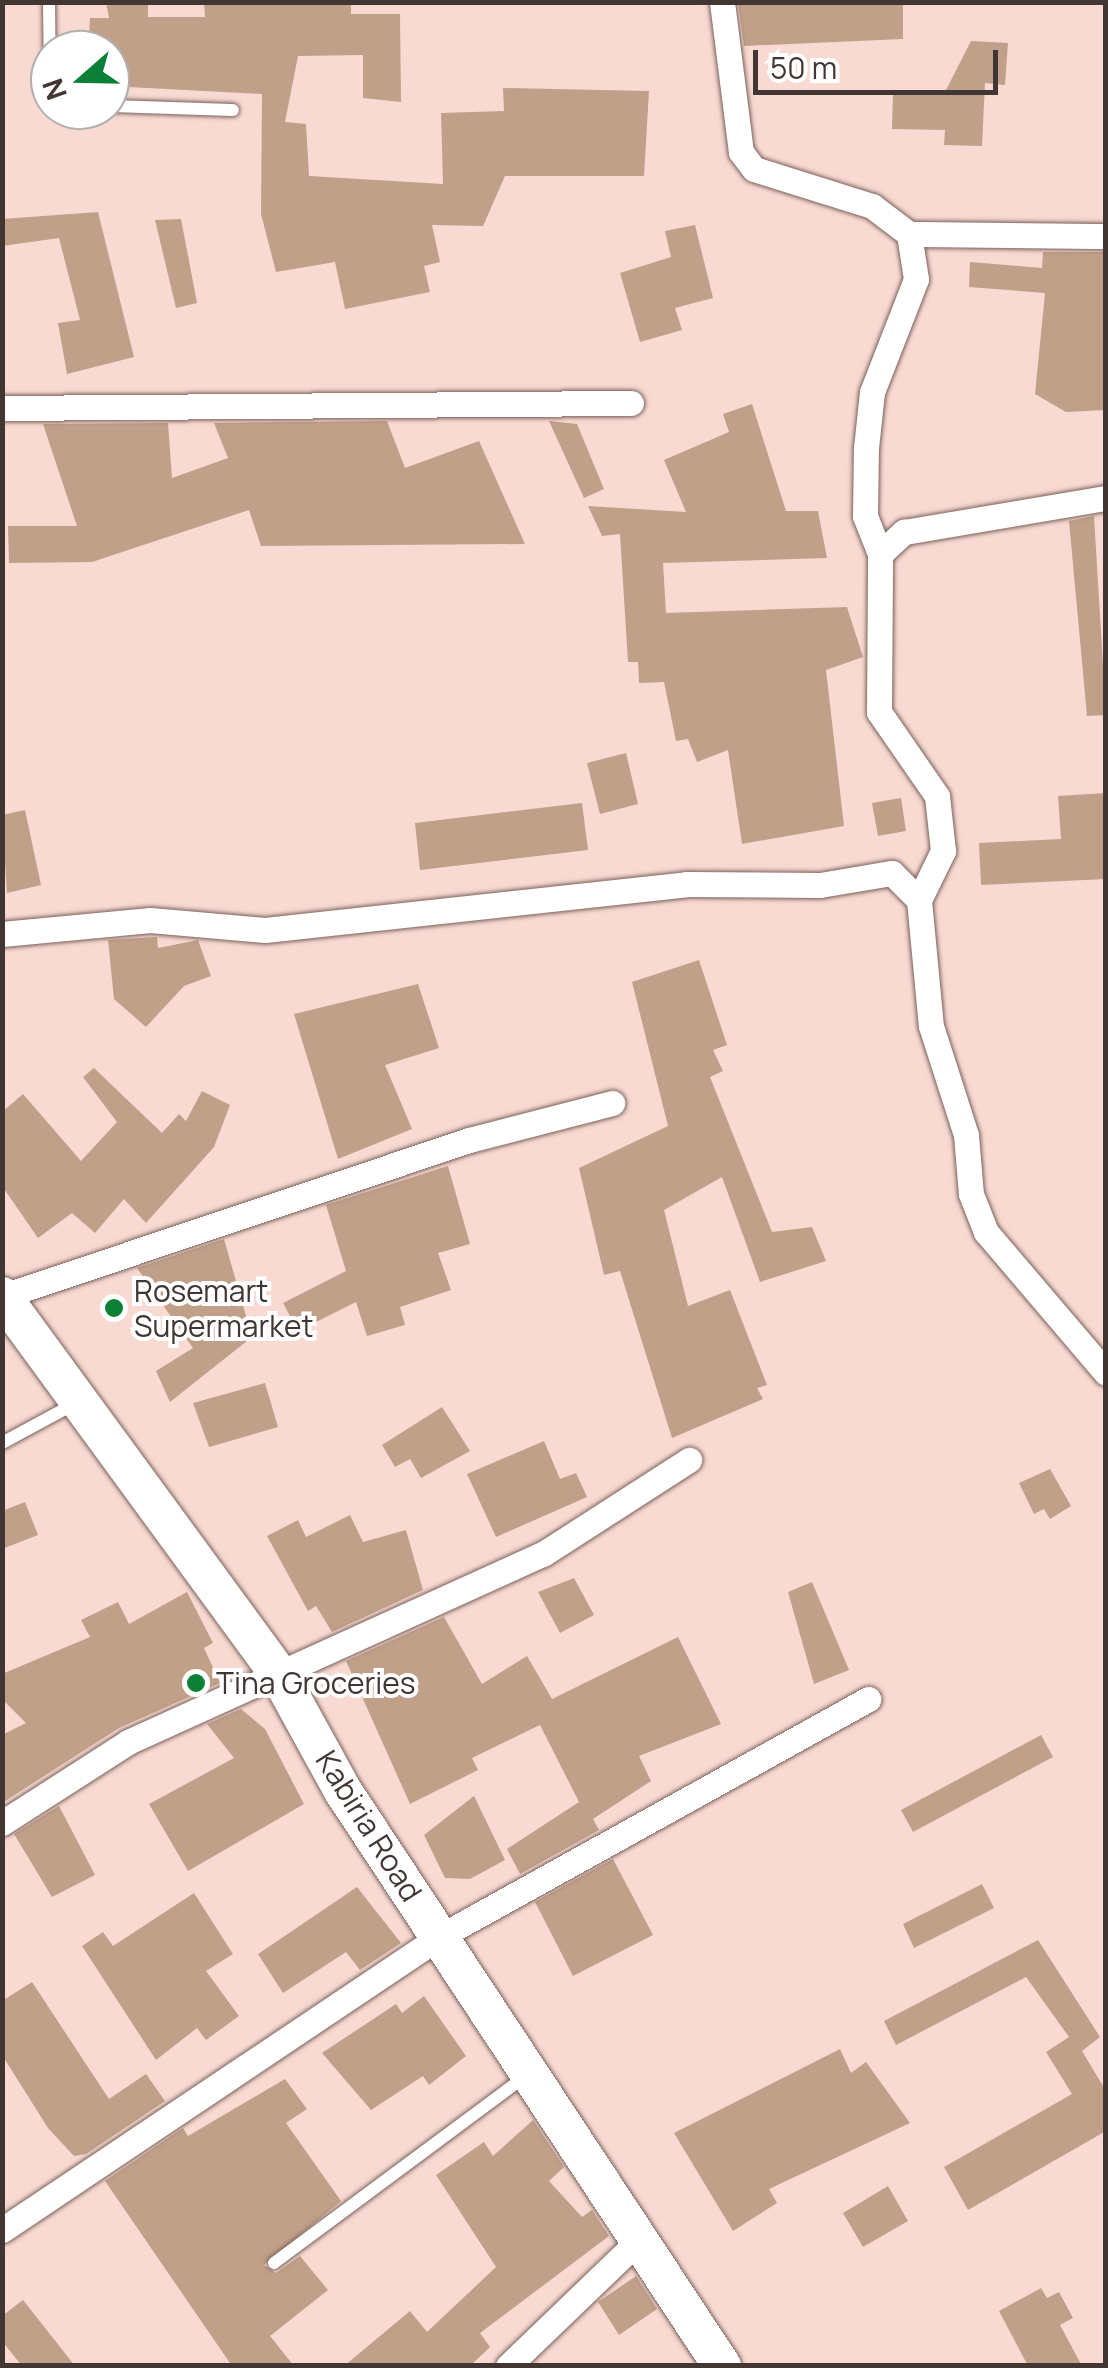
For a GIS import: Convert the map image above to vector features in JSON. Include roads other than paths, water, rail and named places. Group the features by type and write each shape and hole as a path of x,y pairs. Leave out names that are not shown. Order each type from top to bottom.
{"main road":[{"name":"Kabiria Road","path":"2,1296 278,1673 438,1937 643,2236 722,2366"}],"street":[{"path":"722,2 741,152 754,169 872,206 909,234 1106,236"},
{"path":"909,234 916,279 872,392 864,516 880,554 879,712 937,796 943,851 919,900 932,1026 966,1135 971,1194 986,1232 1106,1372"},
{"path":"2,408 631,403"},
{"path":"880,554 904,532 1106,498"},
{"path":"2,934 150,920 265,930 686,884 820,886 892,873 919,900"},
{"path":"2,1296 470,1140 612,1103"},
{"path":"2,1824 128,1742 543,1554 689,1460"},
{"path":"2,2230 438,1937 869,1699"},
{"path":"508,2366 643,2236"}],"lane":[{"path":"49,2 49,30"},
{"path":"130,107 233,110"},
{"path":"2,1443 81,1401"},
{"path":"274,2263 529,2074"}],"place":[{"name":"Rosemart Supermarket","path":"114,1308"},
{"name":"Tina Groceries","path":"196,1683"}]}
